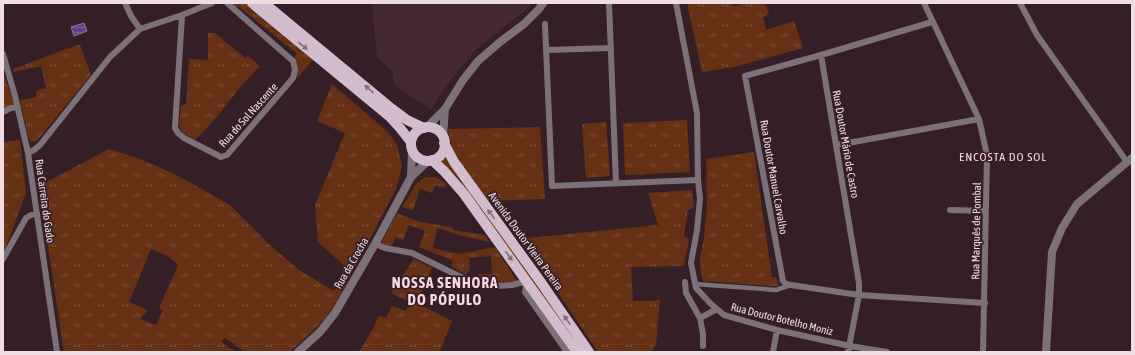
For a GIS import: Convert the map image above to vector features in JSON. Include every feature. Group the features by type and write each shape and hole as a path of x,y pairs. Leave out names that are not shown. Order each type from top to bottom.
{"main road":[{"path":"252,3 390,117 400,128 419,158 430,160 440,156 444,148 444,140 436,130 425,128 407,120 264,3"},
{"path":"412,147 414,134 425,128"},
{"name":"Avenida Doutor Vieira Pereira","path":"444,140 454,162 589,352"},
{"name":"Avenida Doutor Vieira Pereira","path":"430,160 444,171 464,194 577,352"}],"street":[{"path":"125,3 140,30"},
{"path":"28,153 40,145 110,57 140,30 212,3"},
{"name":"Rua do Sol Nascente","path":"182,15 175,128 184,138 220,157 227,155 293,78 295,70 293,61 227,3"},
{"path":"425,128 445,109 463,80 478,61 532,17 543,3"},
{"path":"610,3 616,183"},
{"name":"Rua Doutor Botelho Moniz","path":"676,3 696,113 700,199 699,216 691,263 696,288 724,315 849,349 887,352"},
{"name":"Rua Marquês de Pombal","path":"924,3 979,119 987,155 983,352"},
{"path":"1020,3 1037,35 1130,160 1077,204 1057,237 1052,252 1046,352"},
{"path":"821,55 932,22"},
{"path":"545,24 552,186 698,180"},
{"path":"547,50 611,48"},
{"name":"Rua Carreira do Gado","path":"3,54 18,107 28,153 57,352"},
{"name":"Rua Doutor Mário de Castro","path":"821,55 859,283 859,294 849,349"},
{"name":"Rua Doutor Manuel Carvalho","path":"791,285 786,284 783,281 745,76 821,55"},
{"path":"3,112 11,108 18,107"},
{"path":"444,140 445,109"},
{"path":"836,145 979,119"},
{"name":"Rua da Crocha","path":"411,177 412,147"},
{"name":"Rua da Crocha","path":"298,352 320,332 335,313 375,244 411,177 430,160"},
{"path":"950,210 986,211"},
{"path":"3,259 26,218 37,214"},
{"path":"375,244 421,256 461,278 484,285 512,285 526,281"},
{"name":"Avenida Doutor Vieira Pereira","path":"526,281 526,292 567,352"},
{"path":"684,282 686,293 700,318 704,334 704,346"},
{"path":"695,284 776,290 791,285 859,294 985,303"},
{"path":"700,318 718,309"},
{"path":"773,352 777,330"}],"shaded area":[{"path":"372,3 531,3 529,7 478,48 452,78 431,109 394,85 392,71 377,57"},
{"path":"84,23 87,31 74,36 71,27"}],"green space":[{"path":"230,3 247,3 314,59 298,77 295,77 293,58 297,54 238,6 236,9"},
{"path":"687,3 732,3 733,7 745,3 763,3 769,14 763,17 766,30 794,21 803,48 734,67 702,72"},
{"path":"208,33 215,33 245,58 248,56 260,66 195,140 182,132 179,126 181,106 186,104 189,59 208,60"},
{"path":"80,45 91,75 37,141 31,142 28,136 20,100 37,97 36,91 46,88 41,66 14,72 13,69"},
{"path":"3,71 14,104 3,109"},
{"path":"332,84 389,133 397,145 402,166 396,189 337,301 324,320 290,352 245,352 225,338 221,342 236,352 64,352 39,186 109,149 140,159 172,173 231,206 271,246 299,270 334,291 345,266 318,242 315,205 345,133 317,121","holes":["151,249 168,256 178,265 159,308 163,310 156,325 140,319 148,310 129,302"]},
{"path":"687,120 690,172 625,175 623,123"},
{"path":"606,122 610,176 586,178 582,124"},
{"path":"540,127 545,199 487,201 457,160 452,148 448,129"},
{"path":"20,140 26,193 3,255 3,142"},
{"path":"754,152 772,277 776,277 779,286 703,281 700,257 704,238 707,206 706,159"},
{"path":"446,156 585,352 582,352 468,194 439,163"},
{"path":"426,177 436,177 446,184 444,188 435,185 432,193 420,189 413,210 402,207 417,183"},
{"path":"692,190 694,208 688,210 684,236 689,239 684,266 631,267 633,301 653,301 660,299 656,344 651,352 598,352 546,275 519,239 658,225 648,193"},
{"path":"397,213 420,222 452,227 453,230 484,235 491,242 469,238 437,228 433,248 459,254 495,247 517,281 493,283 479,280 479,274 492,274 491,256 469,258 470,269 466,275 451,266 453,261 419,247 425,231 409,225 403,240 395,237 393,244 386,246 381,243"},
{"path":"414,259 432,268 417,303 452,321 440,351 442,352 359,352 379,316 386,318 392,306 406,311 410,302 391,293"}],"district":[{"name":"ENCOSTA DO SOL","path":"1003,157"},
{"name":"NOSSA SENHORA DO PÓPULO","path":"445,292"}]}
